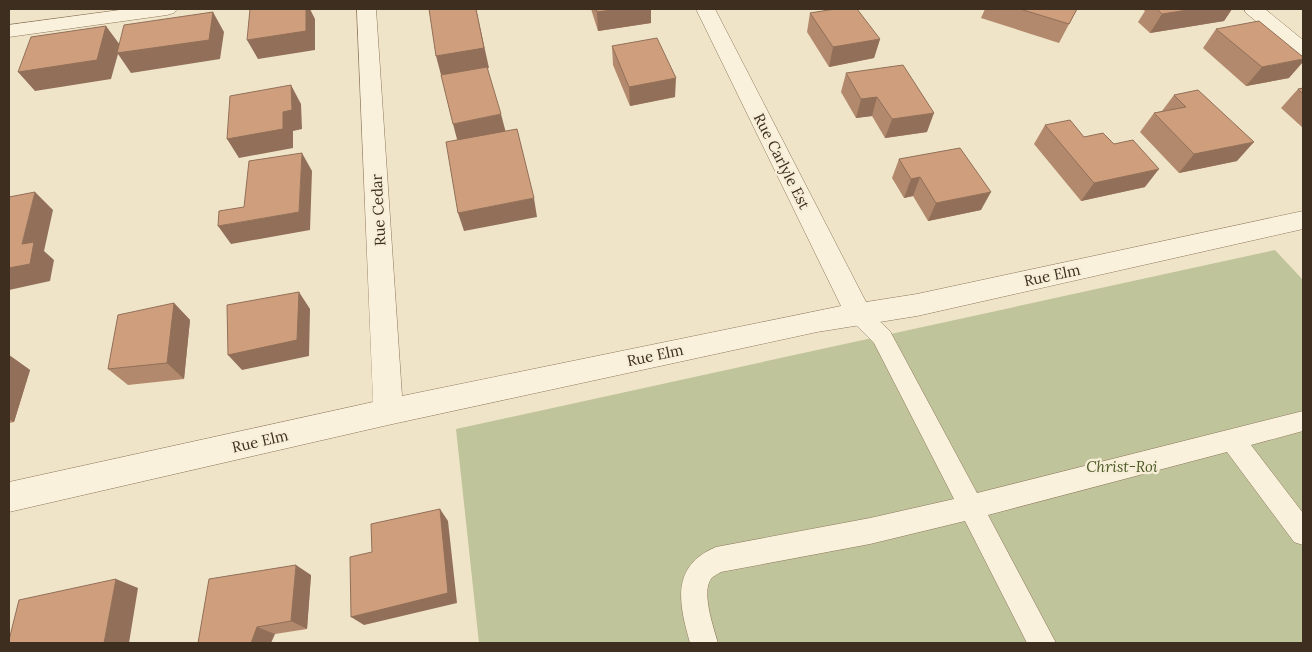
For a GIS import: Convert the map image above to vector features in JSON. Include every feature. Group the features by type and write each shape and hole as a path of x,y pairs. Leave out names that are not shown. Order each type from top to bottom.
{"street":[{"path":"9,31 166,9"},
{"name":"Rue Cedar","path":"366,9 388,412"},
{"name":"Rue Carlyle Est","path":"705,9 858,314"},
{"path":"1252,9 1303,50"},
{"name":"Rue Elm","path":"9,497 388,412 858,314 917,305 1303,220"}],"lane":[{"path":"858,314 882,337 1042,643"},
{"path":"704,643 698,623 694,592 701,571 716,560 870,531 1233,441 1303,421"},
{"path":"1233,441 1303,533"}],"green space":[{"name":"Christ-Roi","path":"1275,250 1303,280 1303,643 479,643 456,429"}],"building":[{"path":"250,9 306,9 306,31 247,40"},
{"path":"429,9 476,9 484,48 436,56"},
{"path":"596,9 619,9 597,12"},
{"path":"835,9 857,9 880,39 833,47 810,13"},
{"path":"1020,9 1077,9 1069,24"},
{"path":"1157,9 1194,9 1162,14"},
{"path":"213,12 209,40 117,53 124,25"},
{"path":"1259,21 1303,57 1303,59 1262,67 1216,29"},
{"path":"106,26 97,60 18,72 31,37"},
{"path":"657,38 676,78 629,87 612,46"},
{"path":"903,65 934,113 892,119 877,97 861,99 846,73"},
{"path":"487,67 501,114 453,124 441,75"},
{"path":"291,85 292,110 283,112 283,129 227,139 230,96"},
{"path":"1198,90 1254,142 1194,154 1154,113 1186,107 1174,95"},
{"path":"1070,120 1084,137 1103,133 1114,144 1133,140 1159,169 1094,183 1045,125"},
{"path":"517,129 534,198 458,213 446,142"},
{"path":"960,148 991,192 936,203 920,177 911,179 899,159"},
{"path":"302,153 299,212 218,226 219,211 244,207 249,161"},
{"path":"35,192 22,244 34,242 30,264 9,268 9,197"},
{"path":"299,292 297,340 228,355 227,305"},
{"path":"174,303 167,363 108,369 118,315"},
{"path":"440,509 448,593 351,617 350,557 372,552 371,524"},
{"path":"296,565 291,621 257,627 251,643 198,643 209,579"},
{"path":"116,579 104,643 9,643 19,600"}]}
